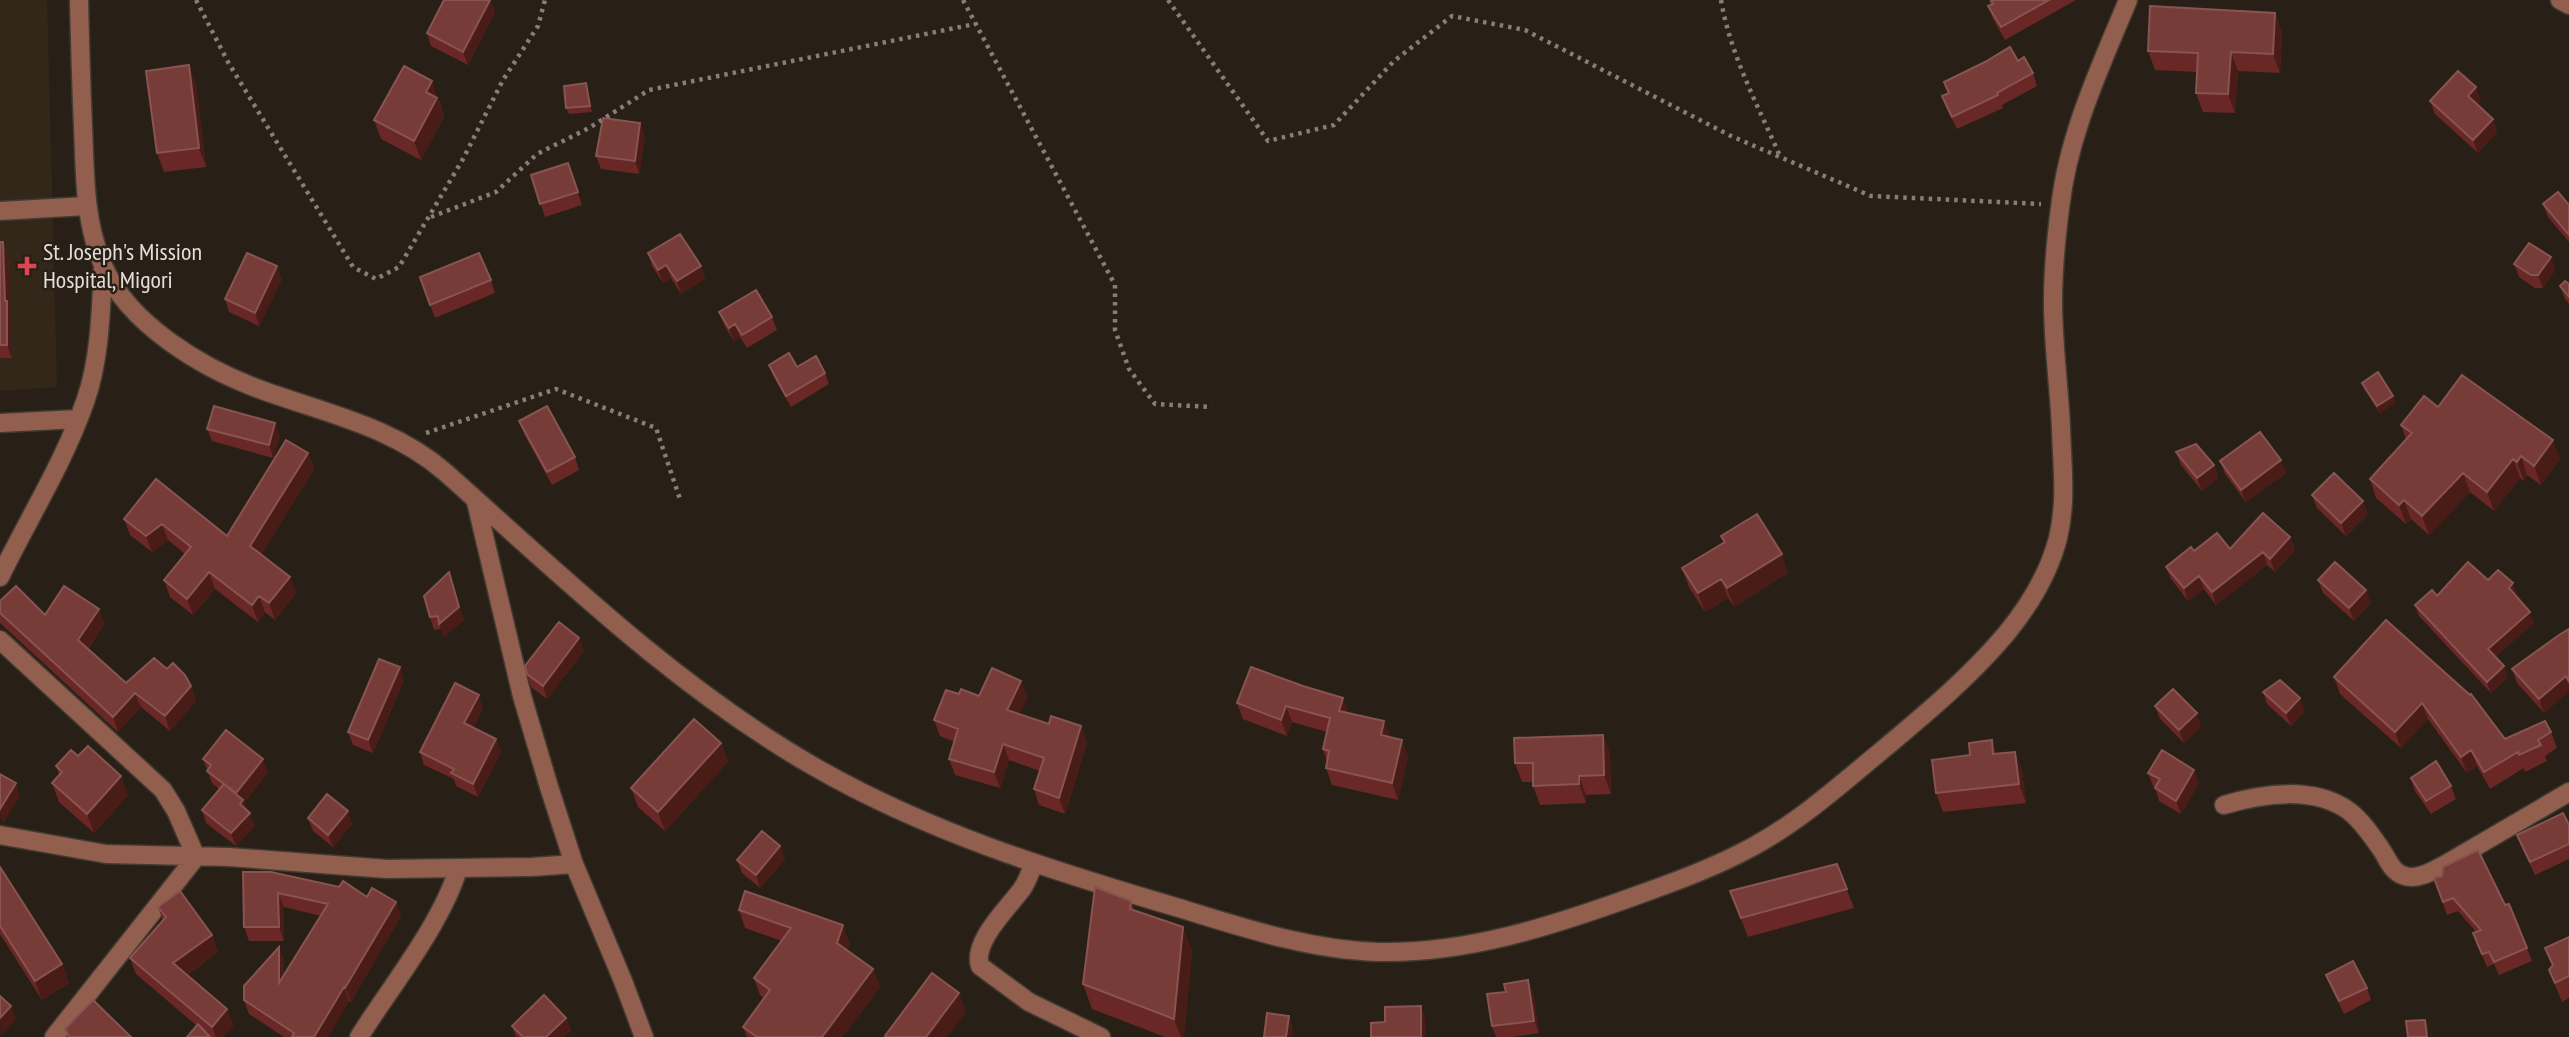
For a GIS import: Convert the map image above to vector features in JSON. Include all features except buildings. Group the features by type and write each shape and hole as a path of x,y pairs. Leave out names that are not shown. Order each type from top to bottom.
{"street":[{"path":"79,0 86,206 103,267 125,301 160,336 250,386 366,424 402,442 438,466 615,626 722,706 809,764 913,818 1034,864 1254,931 1336,949 1384,952 1479,943 1542,928 1688,877 1754,846 1802,816 1968,677 2031,601 2057,542 2065,499 2053,302 2060,205 2071,144 2129,0"},
{"path":"2560,0 2569,5"},
{"path":"0,211 86,206"},
{"path":"0,578 78,419 93,376 103,267"},
{"path":"0,423 78,419"},
{"path":"476,502 522,696 574,864 624,981 644,1037"},
{"path":"0,640 163,790 176,811 196,857"},
{"path":"2224,805 2245,798 2283,794 2301,794 2335,802 2363,824 2393,869 2409,877 2425,874 2446,864 2569,792"},
{"path":"0,835 106,854 229,857 387,869 574,864"},
{"path":"54,1037 196,857"},
{"path":"1034,864 1024,887 999,917 980,949 980,966 1029,1002 1101,1037"},
{"path":"359,1037 431,925 451,890 458,869"}],"path":[{"path":"196,0 228,62 353,267 376,279 399,267 429,218 503,80 538,26 545,0"},
{"path":"963,0 1115,285 1115,330 1129,369 1155,404 1212,407"},
{"path":"1168,0 1268,141 1334,125 1394,61 1452,16 1525,30 1731,136 1871,196 2060,205"},
{"path":"1721,0 1724,19 1751,92 1780,157"},
{"path":"429,218 496,191 537,154 589,128 649,90 975,24"},
{"path":"402,442 556,389 656,428 681,502"}],"shaded area":[{"name":"St. Joseph's Mission Hospital, Migori","path":"0,0 47,0 57,387 0,391"}],"place":[{"name":"St. Joseph's Mission Hospital, Migori","path":"27,266"}]}
